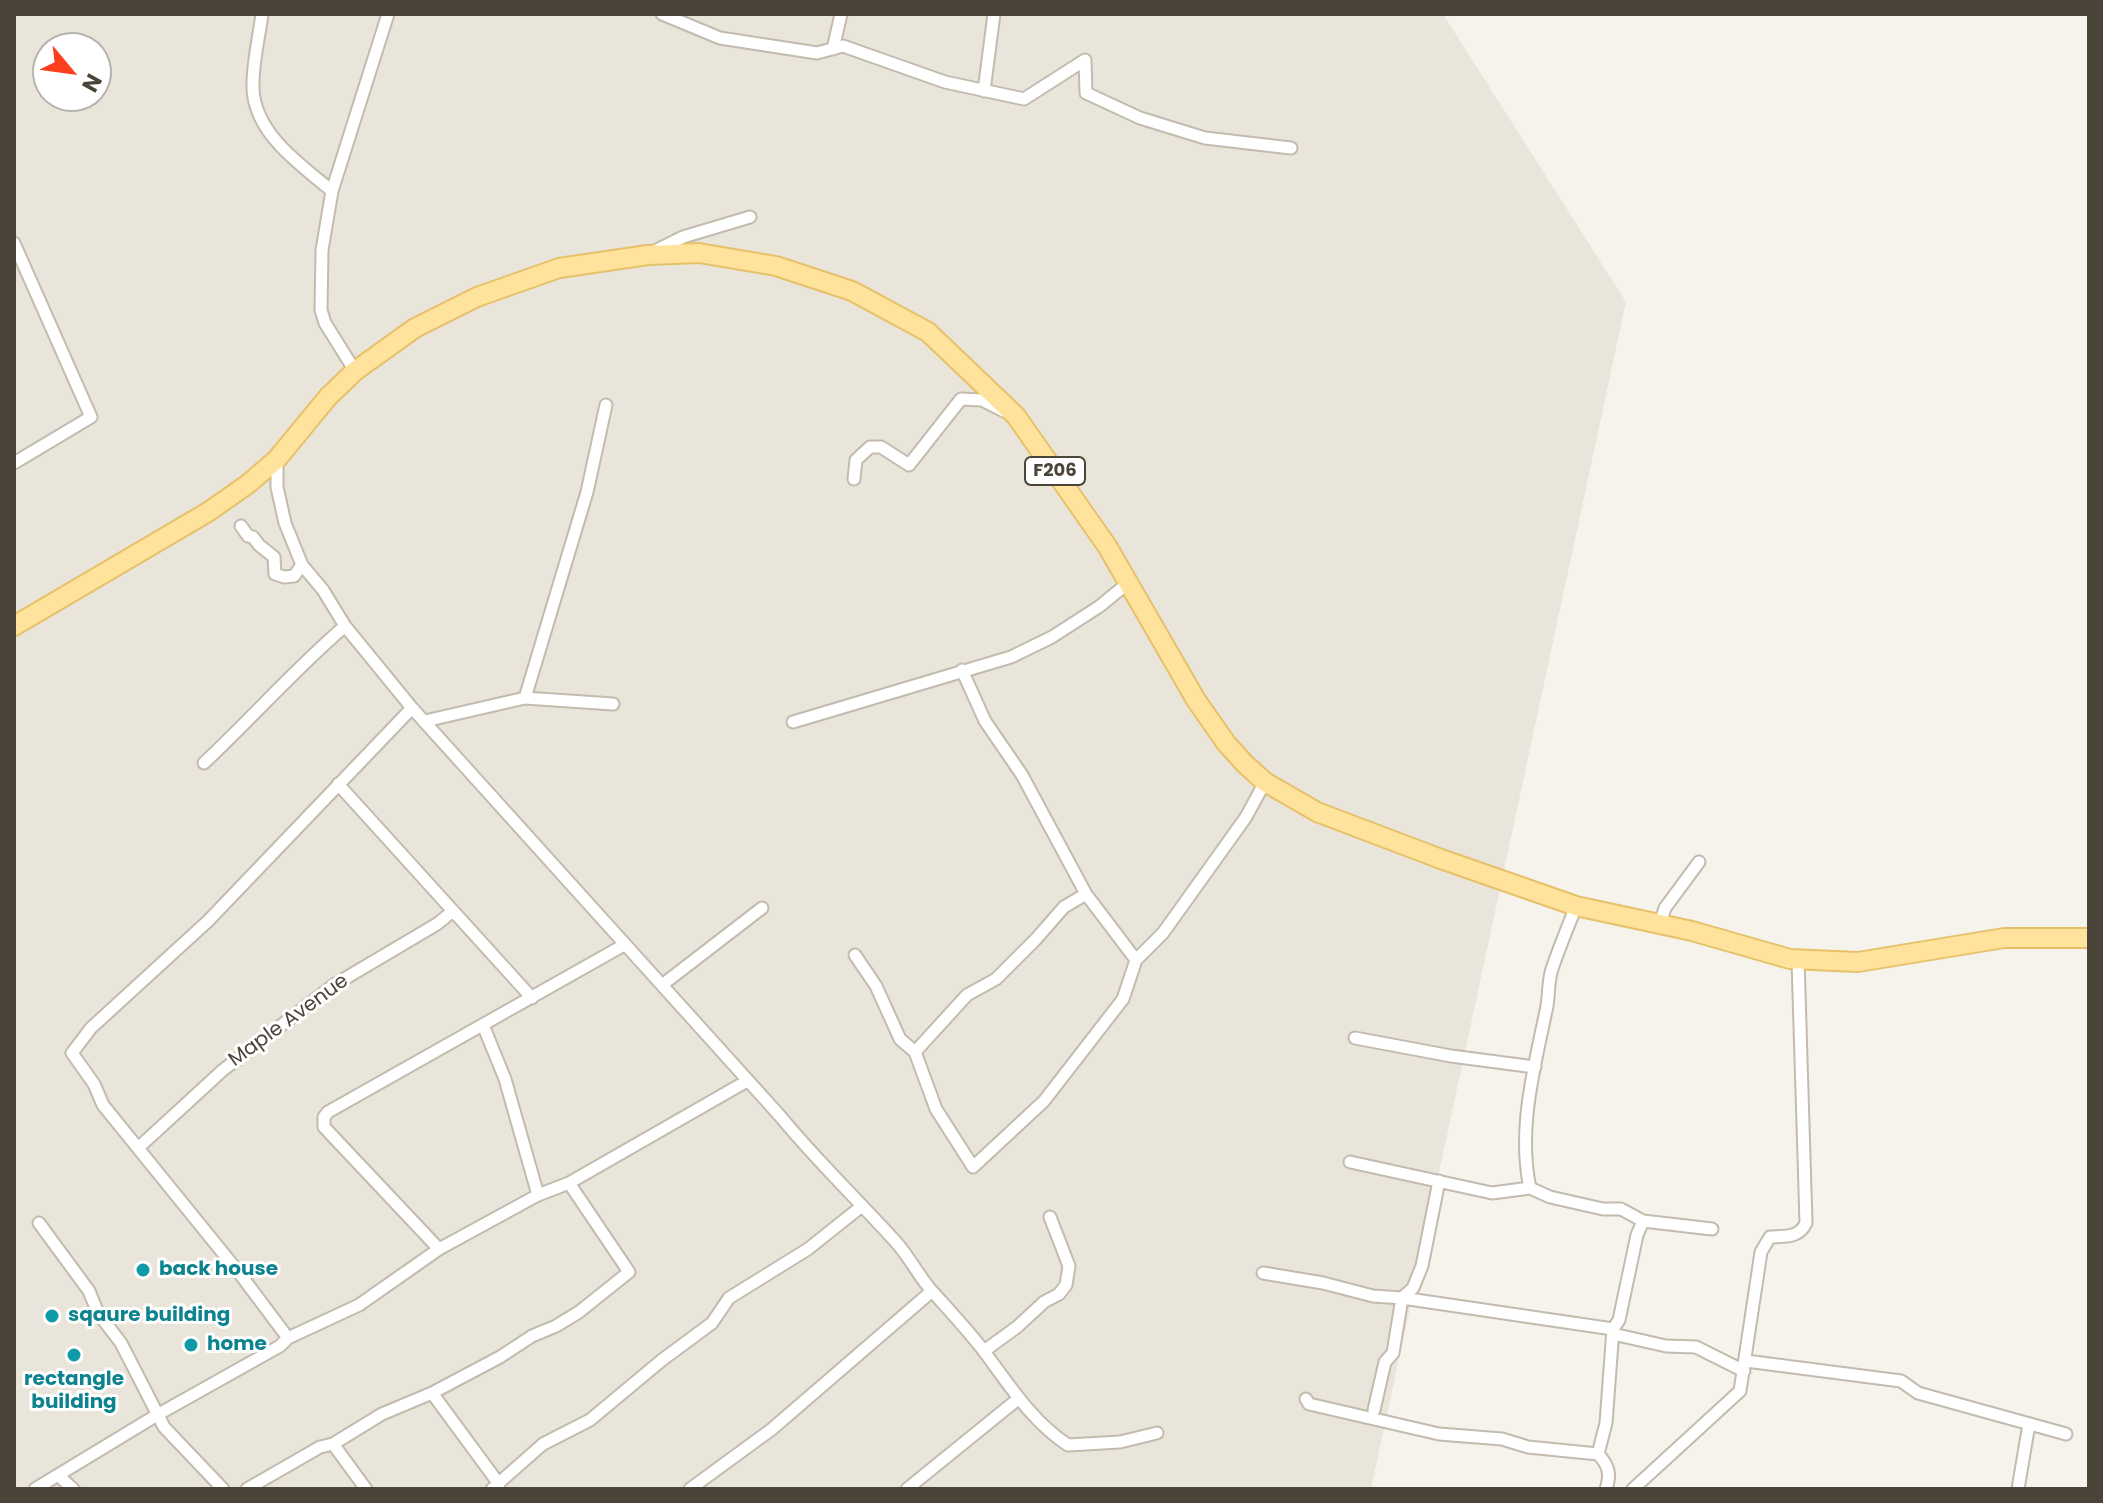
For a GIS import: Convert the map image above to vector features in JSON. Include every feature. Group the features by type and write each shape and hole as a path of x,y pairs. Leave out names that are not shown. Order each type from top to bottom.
{"main road":[{"name":"F206","path":"15,623 208,512 277,459 328,397 355,371 415,328 477,297 559,268 648,255 699,253 776,266 852,291 928,332 1016,416 1107,546 1196,700 1226,743 1265,782 1317,812 1576,906 1798,960 1858,962 2004,938 2089,938"}],"street":[{"path":"262,14 253,79 257,106 272,135 291,157 332,191"},
{"path":"355,371 325,323 321,310 322,250 332,191 388,14"},
{"path":"662,14 720,38 817,53 843,46 945,82 1024,99 1085,60 1086,93 1140,118 1205,138 1291,148"},
{"path":"833,49 841,14"},
{"path":"984,91 994,14"},
{"path":"648,255 683,237 750,217"},
{"path":"14,243 91,417 14,463"},
{"path":"854,479 856,460 870,447 881,447 909,465 961,399 982,400 1016,416"},
{"path":"525,698 587,492 606,405"},
{"path":"277,459 277,487 285,523 302,565 323,590 345,626 412,708 817,1161 842,1182 896,1242 932,1291 950,1308 984,1351 1018,1399 1068,1445 1120,1442 1157,1433"},
{"path":"241,526 248,536 274,557 275,574 294,576 302,565"},
{"path":"793,722 1011,657 1052,637 1100,606 1128,583"},
{"path":"204,763 300,665 345,626"},
{"path":"962,670 985,721 1022,775 1086,894 1136,960"},
{"path":"425,721 525,698 613,704"},
{"path":"288,1338 103,1105 94,1084 72,1053 91,1028 208,921 412,708"},
{"path":"855,955 876,986 900,1039 915,1052 936,1109 973,1167 1053,1089 1123,999 1136,960 1172,922 1246,817 1265,782"},
{"path":"338,784 532,998"},
{"path":"1660,924 1665,908 1699,862"},
{"path":"915,1052 967,995 996,979 1064,907 1086,894"},
{"path":"1530,1188 1525,1163 1527,1122 1538,1037 1548,1004 1550,973 1576,906"},
{"path":"662,985 762,908"},
{"name":"Maple Avenue","path":"138,1148 223,1070 334,985 437,924 453,911"},
{"path":"439,1249 324,1127 324,1117 624,945"},
{"path":"1633,1489 1740,1391 1761,1252 1770,1237 1797,1235 1806,1223 1798,960"},
{"path":"483,1025 505,1079 538,1195"},
{"path":"1355,1038 1451,1056 1535,1067"},
{"path":"35,1489 157,1415 280,1346 288,1338 359,1305 439,1249 538,1195 569,1183 747,1081"},
{"path":"1350,1162 1492,1193 1530,1188 1550,1197 1588,1206 1621,1209 1643,1221 1712,1229"},
{"path":"1374,1410 1385,1362 1393,1353 1402,1298 1413,1288 1422,1266 1439,1181"},
{"path":"247,1489 320,1447 333,1444 382,1414 432,1393 532,1336 556,1326 579,1312 629,1272 569,1183"},
{"path":"432,1393 496,1486 543,1444 590,1420 712,1323 729,1298 808,1249 862,1206"},
{"path":"984,1351 1044,1302 1059,1294 1066,1285 1069,1266 1050,1217"},
{"path":"1605,1489 1602,1458 1613,1332 1619,1320 1637,1235 1643,1221"},
{"path":"39,1223 89,1291 98,1313 121,1343 164,1427 223,1489"},
{"path":"1263,1273 1323,1283 1373,1296 1613,1332 1666,1346 1696,1347 1745,1366 1901,1381 1918,1393 2066,1434"},
{"path":"690,1489 772,1429 932,1291"},
{"path":"907,1489 1018,1399"},
{"path":"1306,1399 1309,1404 1343,1414 1439,1434 1502,1439 1528,1447 1602,1458"},
{"path":"2018,1489 2029,1424"},
{"path":"333,1444 366,1489"},
{"path":"59,1476 73,1489"}],"shaded area":[{"path":"14,14 1443,14 1626,302 1371,1489 14,1489"}],"place":[{"name":"back house","path":"143,1270"},
{"name":"sqaure building","path":"52,1316"},
{"name":"home","path":"191,1345"},
{"name":"rectangle building","path":"74,1355"}]}
